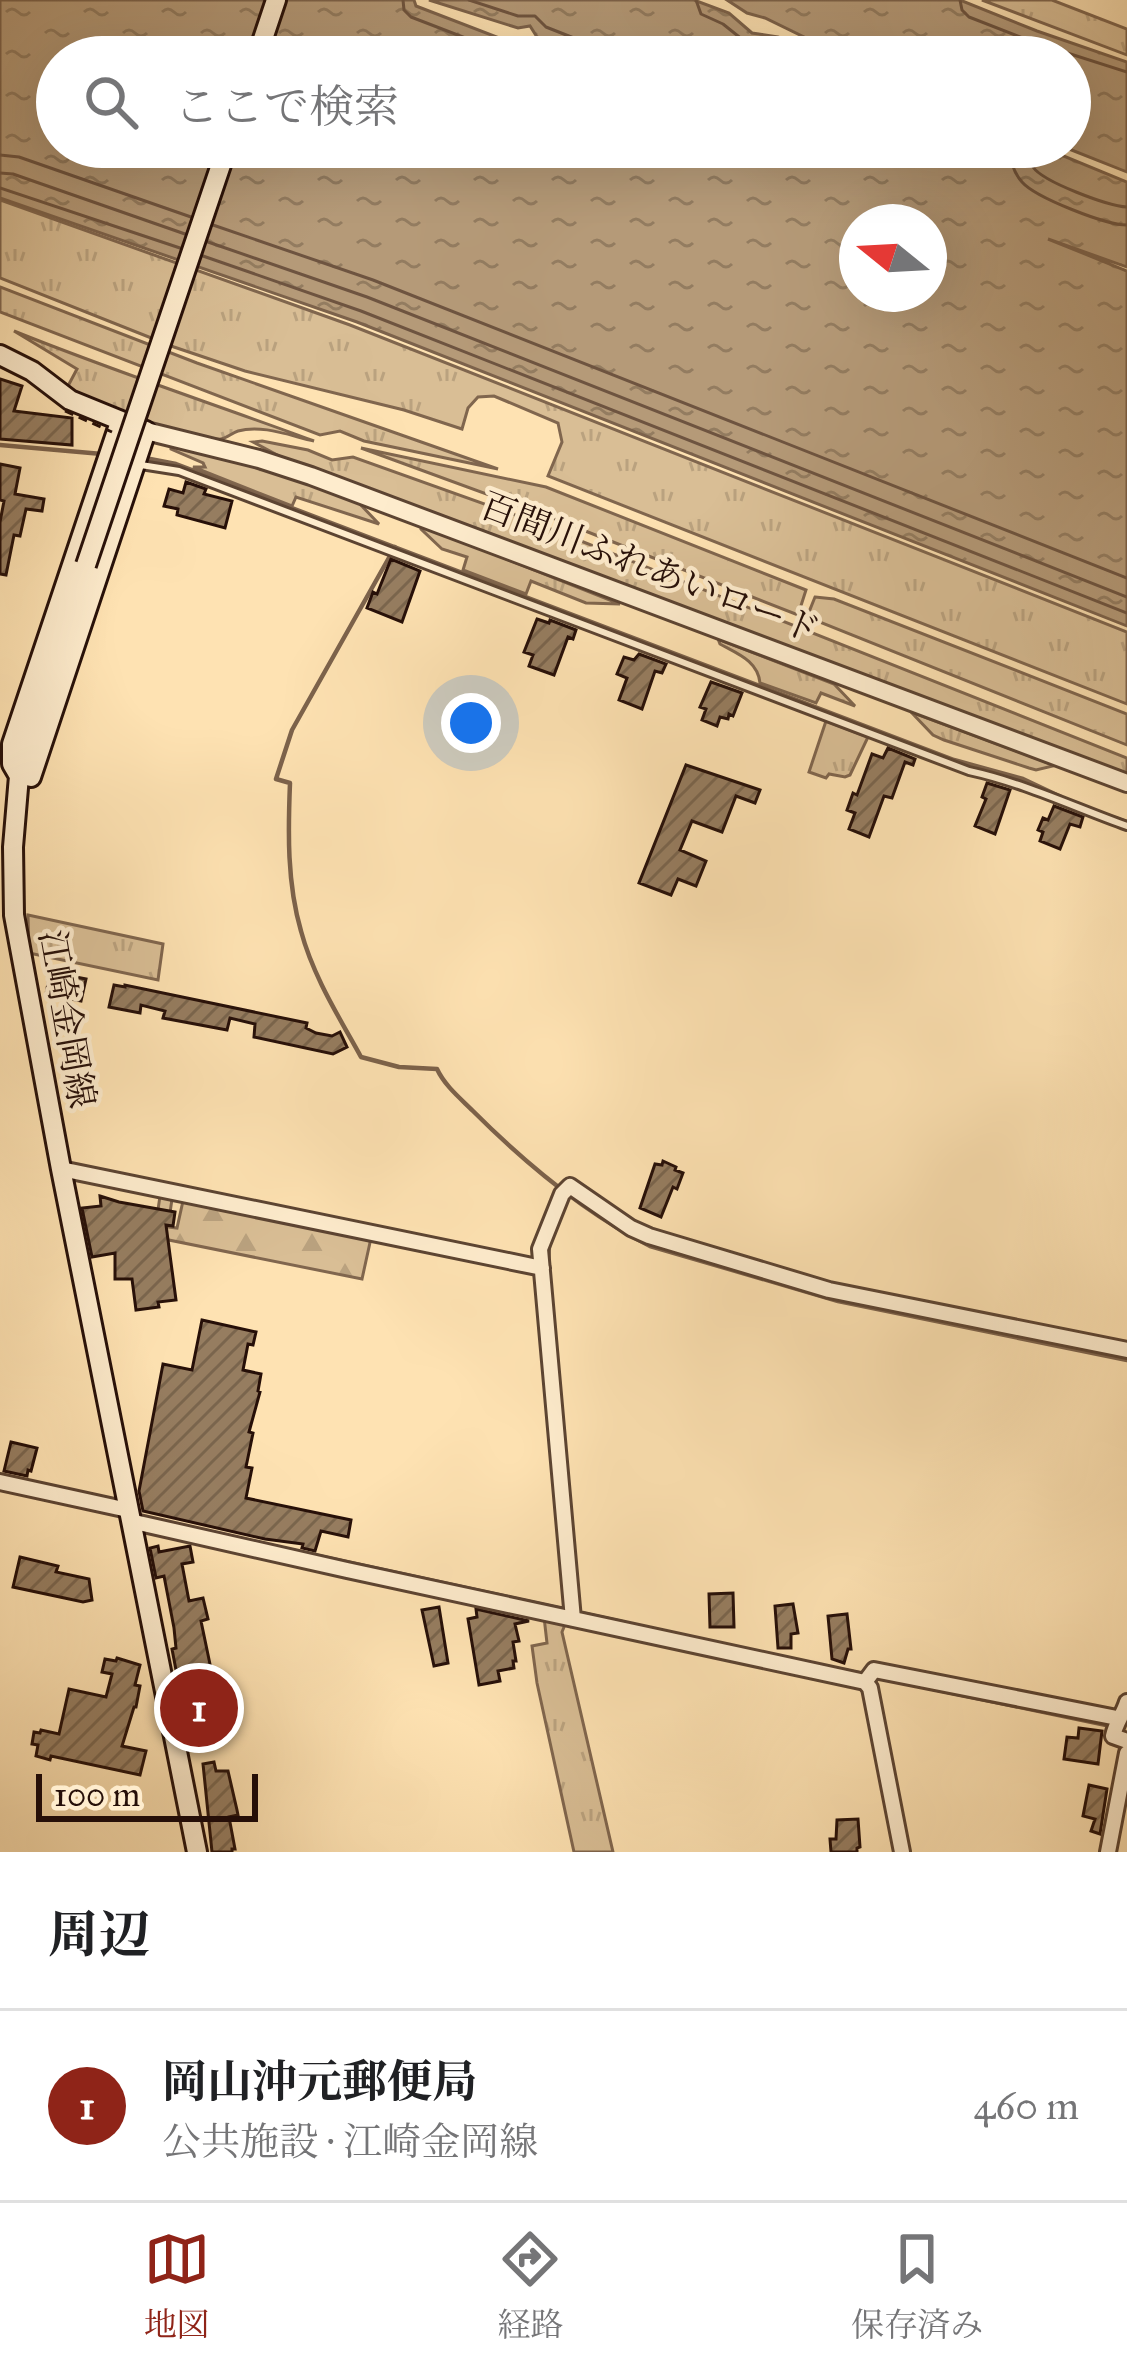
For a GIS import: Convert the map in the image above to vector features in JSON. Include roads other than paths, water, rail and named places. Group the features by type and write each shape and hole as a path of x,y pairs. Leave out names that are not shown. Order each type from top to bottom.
{"main road":[{"path":"264,36 276,0"},
{"name":"江崎金岡線","path":"196,1852 14,915 8,799 10,773 32,728 220,168"},
{"path":"0,355 121,429 146,430 27,789 8,799"},
{"path":"10,773 12,743 121,429"}],"street":[{"name":"百間川ふれあいロード","path":"146,430 311,476 1127,783"},
{"path":"61,1169 542,1268"},
{"path":"573,1614 540,1250 570,1186 649,1236 829,1290 1127,1350"},
{"path":"0,1482 865,1682 870,1688 902,1852"},
{"path":"865,1682 874,1670 1118,1728 1127,1702"},
{"path":"1108,1852 1127,1753"}],"lane":[{"path":"134,464 179,471 969,771 1031,788 1127,826"}],"water":[{"path":"0,0 414,0 416,6 494,36 36,36 36,168 1091,167 1127,182 1127,267 1048,239 1127,271 1127,626 357,322 0,198"},
{"path":"429,0 694,0 729,13 752,33 772,36 536,36 530,26 518,28"},
{"path":"727,0 960,0 1052,36 802,36"},
{"path":"1091,50 1127,62 1127,172 1091,158"}],"waterway":[{"path":"0,445 102,454"},
{"path":"145,458 176,464 1061,797"},
{"path":"395,547 292,730 276,779 290,783 291,876 306,948 361,1057 399,1067 437,1069 458,1096 535,1168 602,1218 650,1246 838,1301 1127,1360"},
{"path":"1099,813 1127,822"},
{"path":"548,1267 549,1245 569,1195"},
{"path":"240,1539 622,1622"},
{"path":"674,1634 762,1653"},
{"path":"832,1668 863,1674"},
{"path":"876,1677 1111,1726"}],"place":[{"name":"岡山沖元郵便局","path":"199,1708"}]}
